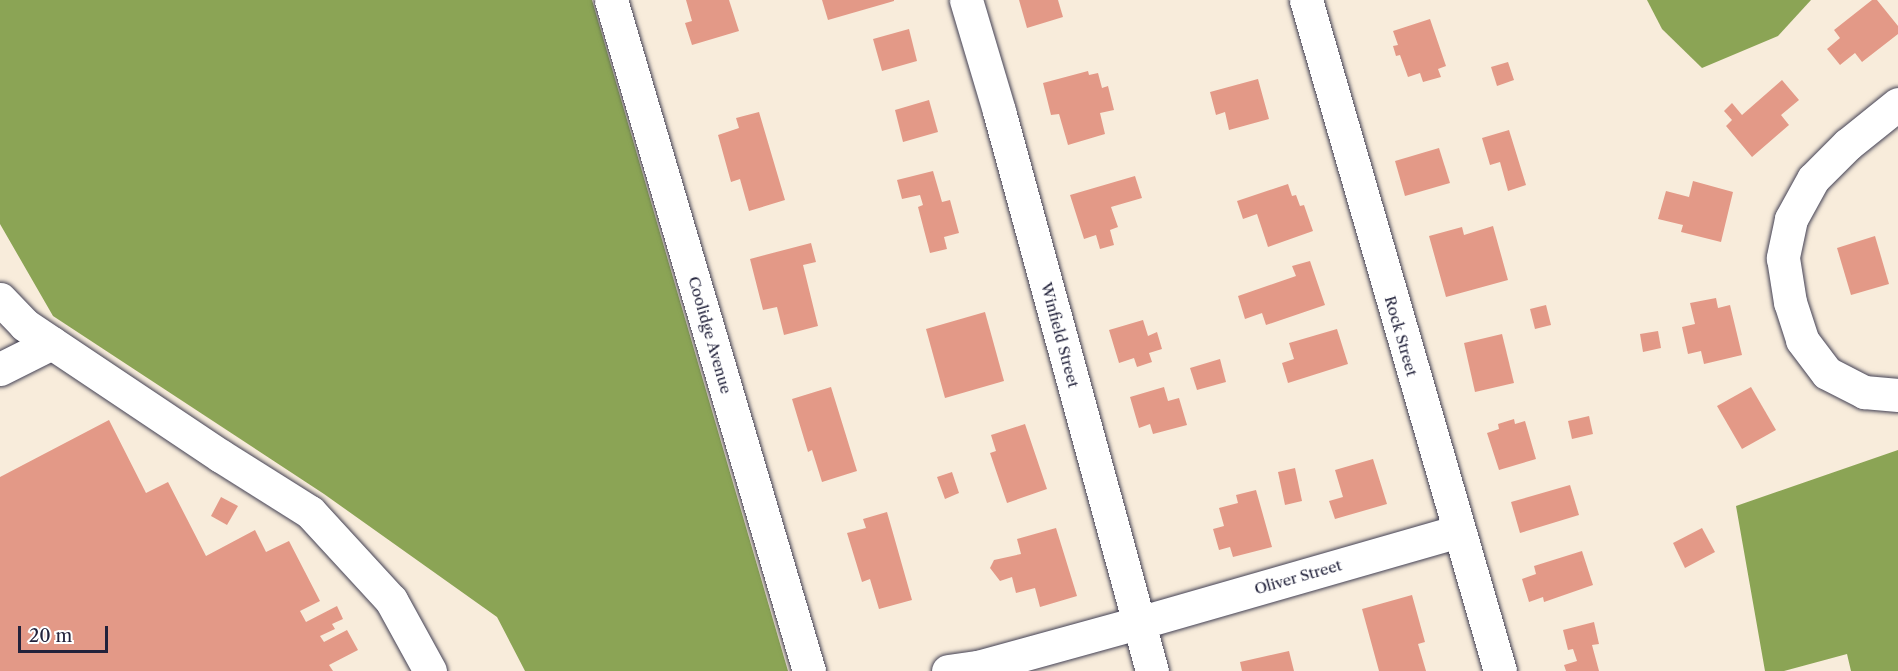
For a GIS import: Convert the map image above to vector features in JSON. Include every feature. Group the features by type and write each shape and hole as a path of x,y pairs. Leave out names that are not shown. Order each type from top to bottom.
{"street":[{"name":"Coolidge Avenue","path":"611,0 809,671"},
{"name":"Winfield Street","path":"966,0 1002,122 1152,671"},
{"name":"Rock Street","path":"1306,0 1500,671"},
{"path":"1898,104 1848,144 1813,179 1791,219 1783,258 1790,302 1802,340 1827,373 1864,392 1898,395"},
{"path":"0,299 25,325 221,456 310,512 391,600 430,671"},
{"path":"0,369 52,343"},
{"name":"Oliver Street","path":"1138,624 1458,531"},
{"path":"948,671 978,667 1138,624"}],"green space":[{"path":"0,0 592,0 788,671 525,671 497,617 324,494 53,316 0,224"},
{"path":"1647,0 1811,0 1778,36 1702,68 1662,29"},
{"path":"1898,450 1898,671 1851,671 1847,654 1784,671 1765,671 1736,506"}],"building":[{"path":"686,0 729,0 739,31 692,45 685,23 692,21"},
{"path":"822,0 894,0 894,1 828,20"},
{"path":"1019,0 1058,0 1063,17 1027,28"},
{"path":"1872,0 1877,0 1898,26 1898,34 1862,62 1855,53 1840,65 1827,49 1840,38 1834,30"},
{"path":"1430,19 1446,66 1438,69 1441,77 1423,82 1420,73 1408,77 1400,55 1396,56 1393,46 1398,45 1393,31"},
{"path":"909,29 917,61 882,71 873,39"},
{"path":"1508,62 1514,80 1497,86 1491,67"},
{"path":"1088,71 1089,75 1098,73 1102,88 1108,86 1114,110 1100,113 1105,134 1068,145 1059,114 1051,115 1043,83"},
{"path":"1258,79 1269,119 1229,130 1225,112 1216,115 1210,92"},
{"path":"1782,80 1799,100 1781,115 1789,125 1752,157 1726,126 1732,120 1724,111 1732,103 1742,115"},
{"path":"929,100 938,132 903,142 895,110"},
{"path":"759,112 785,200 749,211 740,179 731,182 718,135 739,128 736,118"},
{"path":"1509,130 1526,185 1508,191 1500,162 1490,165 1482,138"},
{"path":"1439,148 1450,183 1405,196 1395,161"},
{"path":"933,171 942,202 950,200 959,233 944,237 947,249 930,253 918,207 923,205 920,195 902,199 897,180"},
{"path":"1135,176 1142,198 1111,207 1118,227 1110,230 1114,245 1100,249 1096,235 1084,239 1070,195"},
{"path":"1693,181 1733,192 1721,242 1681,232 1683,225 1658,219 1666,191 1689,197"},
{"path":"1288,184 1292,196 1296,195 1300,206 1304,205 1313,231 1268,247 1257,214 1243,219 1237,201"},
{"path":"1493,226 1508,280 1446,297 1429,236 1462,227 1464,235"},
{"path":"1875,236 1889,284 1851,295 1837,248"},
{"path":"811,243 816,262 803,265 818,326 784,335 777,307 763,310 750,259"},
{"path":"1310,261 1325,305 1266,325 1262,313 1245,319 1238,296 1296,276 1292,266"},
{"path":"1716,298 1718,308 1730,305 1742,355 1704,364 1701,351 1688,354 1682,327 1695,324 1690,303"},
{"path":"1546,305 1551,325 1535,329 1530,309"},
{"path":"985,312 1004,381 945,398 926,329"},
{"path":"1143,320 1148,336 1157,332 1162,349 1149,353 1152,362 1137,367 1134,358 1119,363 1109,330"},
{"path":"1337,329 1348,364 1288,383 1282,363 1294,359 1289,343"},
{"path":"1658,331 1661,348 1643,352 1640,334"},
{"path":"1502,334 1514,383 1475,392 1464,343"},
{"path":"1220,359 1226,382 1197,390 1190,368"},
{"path":"831,387 857,471 822,482 812,450 808,452 792,399"},
{"path":"1164,387 1168,401 1179,398 1187,425 1153,434 1150,424 1139,428 1130,397"},
{"path":"1751,387 1776,430 1742,449 1717,406"},
{"path":"1589,416 1593,434 1572,439 1568,421"},
{"path":"1514,419 1515,424 1525,421 1536,459 1499,470 1487,433 1499,429 1498,424"},
{"path":"109,420 146,493 168,482 206,556 255,530 266,552 289,541 320,601 300,611 306,622 337,606 343,619 332,624 335,629 320,636 324,642 347,630 358,650 329,665 333,671 0,671 0,477"},
{"path":"1025,424 1047,489 1007,503 990,453 996,451 991,435"},
{"path":"1373,459 1387,504 1335,519 1329,501 1343,497 1335,470"},
{"path":"1295,468 1302,501 1285,505 1278,472"},
{"path":"952,472 959,493 945,499 937,477"},
{"path":"1570,485 1579,515 1520,533 1511,502"},
{"path":"1256,490 1272,547 1233,557 1230,547 1219,550 1213,529 1224,526 1219,508 1238,503 1236,495"},
{"path":"221,497 238,506 227,525 211,516"},
{"path":"887,512 912,600 879,609 870,579 862,582 847,533 866,528 863,519"},
{"path":"1056,528 1077,596 1040,607 1035,588 1016,593 1012,577 1000,581 990,568 994,560 1021,554 1017,539"},
{"path":"1702,528 1715,552 1685,568 1673,543"},
{"path":"1582,551 1593,585 1544,602 1543,597 1529,602 1522,579 1536,574 1534,566"},
{"path":"1412,595 1425,642 1418,644 1426,671 1379,671 1362,609"},
{"path":"1594,622 1599,644 1592,645 1599,671 1566,671 1564,665 1577,661 1573,649 1568,650 1563,630"},
{"path":"1289,651 1294,671 1242,671 1240,662"}]}
